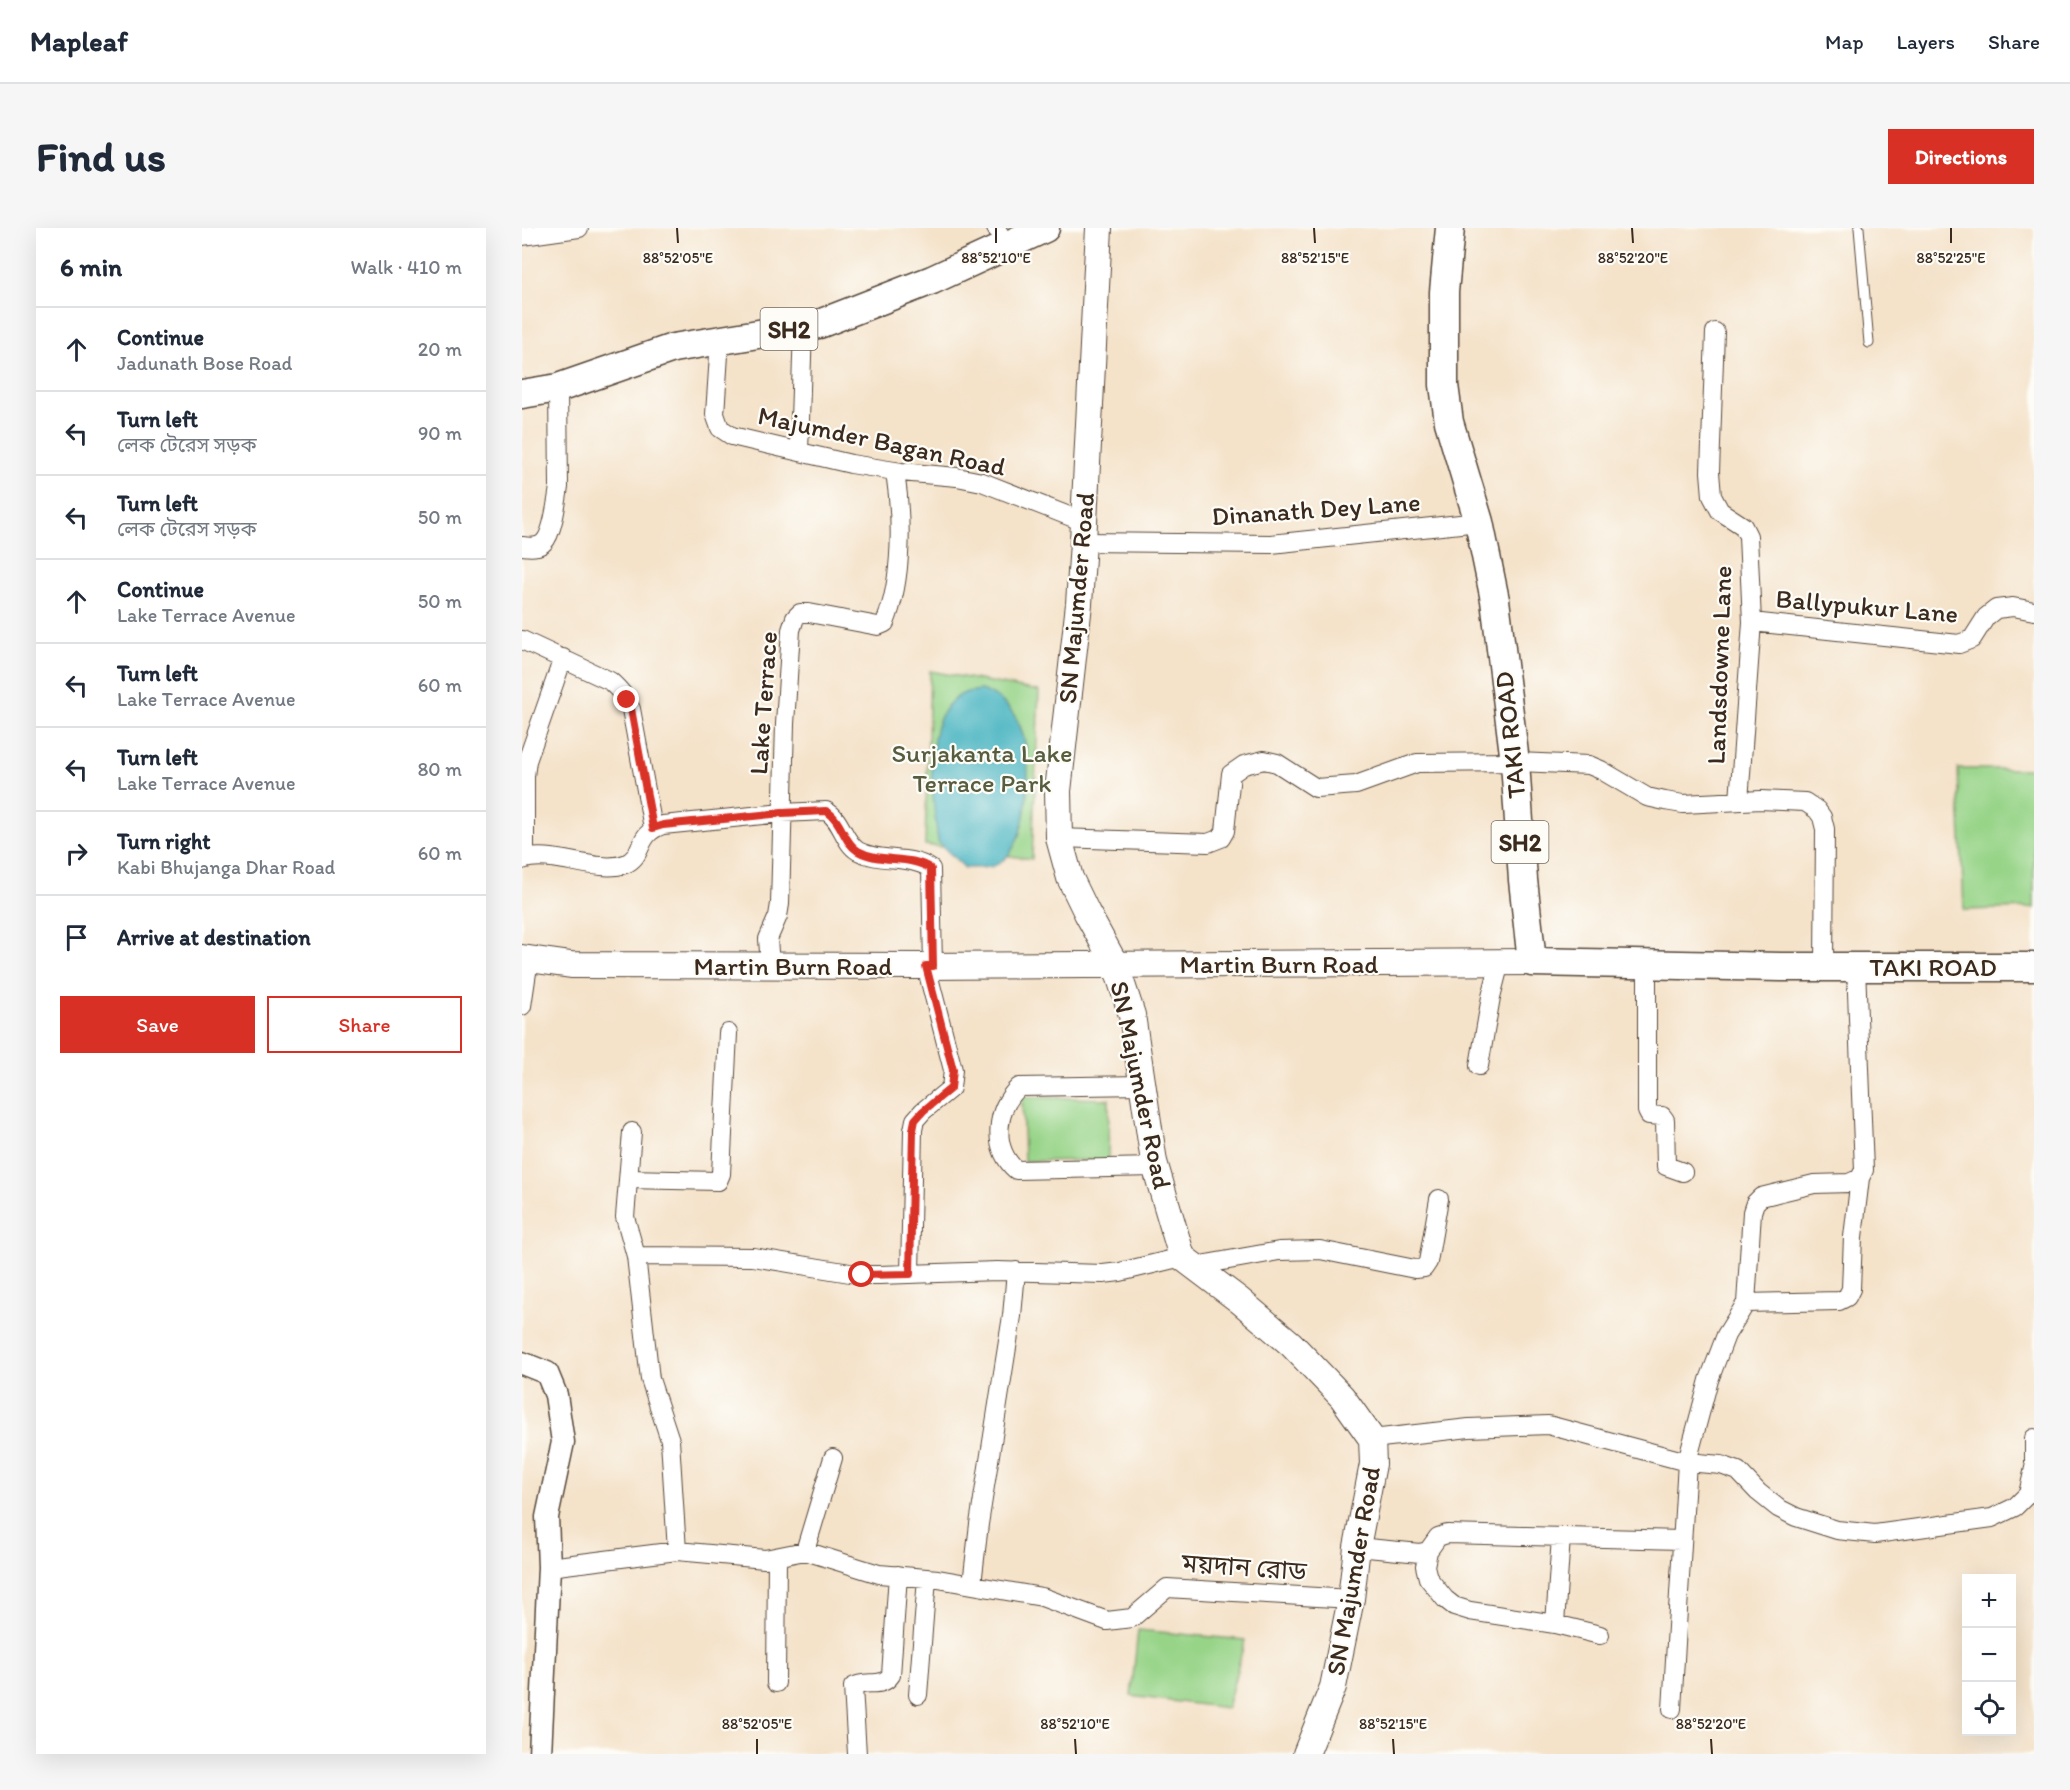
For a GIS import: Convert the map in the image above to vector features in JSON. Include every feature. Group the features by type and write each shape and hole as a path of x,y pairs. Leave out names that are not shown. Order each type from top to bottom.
{"main road":[{"name":"SH2","path":"522,394 558,388 672,348 819,324 932,280 1001,237 1045,228"},
{"name":"SN Majumder Road","path":"1099,228 1079,604 1058,791 1059,838 1070,878 1116,966 1132,1015 1155,1167 1188,1261 1291,1344 1342,1397 1372,1438 1373,1464 1357,1547 1351,1599 1333,1687 1309,1753"},
{"name":"TAKI ROAD","path":"1450,228 1444,292 1444,385 1449,422 1479,522 1495,600 1515,762 1523,880 1532,962 2034,967"},
{"name":"Martin Burn Road","path":"526,958 571,965 1116,966 1532,962"}],"street":[{"path":"522,236 579,228"},
{"path":"799,452 803,326"},
{"name":"Landsdowne Lane","path":"1715,332 1710,472 1712,496 1720,511 1743,525 1748,536 1752,622 1739,801"},
{"name":"Majumder Bagan Road","path":"720,340 715,414 720,428 732,436 851,464 982,482 1083,532"},
{"path":"522,546 535,547 544,543 557,503 559,487 558,388"},
{"name":"Lake Terrace","path":"770,965 768,939 778,916 780,904 791,630 795,618 800,614 809,613 878,626 885,623 891,608 899,547 900,503 895,471"},
{"name":"Dinanath Dey Lane","path":"1083,532 1271,544 1479,522"},
{"name":"Ballypukur Lane","path":"1752,622 1959,644 1972,639 1986,617 1996,609 2013,607 2034,610"},
{"path":"522,640 610,681 627,700 631,709 653,828"},
{"path":"562,658 527,761 523,860 541,858 608,866 626,864 637,856 644,837 653,828 663,825 826,811 833,814 854,848 861,852 871,856 918,861 931,869 929,966 953,1070 953,1080 951,1088 915,1120 910,1274"},
{"path":"1059,838 1208,843 1221,838 1225,831 1231,774 1244,765 1264,759 1276,763 1316,788 1356,785 1417,763 1515,762 1588,765 1647,796 1665,801 1683,804 1761,800 1805,802 1817,810 1822,817 1825,829 1824,966"},
{"path":"522,1006 526,958"},
{"path":"1479,1066 1491,997 1500,962"},
{"path":"1647,964 1647,1111 1649,1115 1662,1116 1665,1120 1666,1166 1683,1172"},
{"path":"1746,1303 1839,1301 1846,1297 1851,1288 1853,1237 1860,1178 1864,1170 1856,966"},
{"path":"628,1179 718,1180 721,1174 728,1033"},
{"path":"1143,1085 1019,1087 1006,1101 998,1133 1003,1154 1016,1170 1155,1167"},
{"path":"632,1132 625,1217 636,1256 650,1379 670,1440 677,1551"},
{"path":"1672,1709 1687,1462 1709,1380 1726,1335 1746,1303 1752,1212 1755,1203 1761,1197 1814,1184 1850,1183 1860,1178"},
{"path":"636,1256 753,1257 862,1275 1016,1271 1103,1274 1188,1261 1279,1251 1320,1250 1415,1269 1424,1268 1428,1262 1439,1200"},
{"path":"972,1584 1012,1316 1016,1271"},
{"path":"522,1363 547,1373 556,1395 563,1442 547,1517 549,1567 540,1754"},
{"path":"1372,1438 1469,1428 1548,1425 1687,1462 1721,1465 1738,1471 1778,1508 1796,1517 1837,1530 1875,1534 1992,1518 2015,1507 2028,1494 2034,1468"},
{"path":"2034,1438 2034,1462"},
{"path":"549,1567 677,1551 765,1559 805,1551 833,1458"},
{"path":"1600,1635 1555,1624 1479,1613 1454,1606 1445,1599 1428,1578 1425,1566 1428,1551 1438,1537 1447,1534 1682,1540"},
{"path":"1555,1624 1561,1537"},
{"path":"1357,1547 1420,1553 1428,1551"},
{"name":"ময়দান রোড","path":"805,1551 879,1574 972,1584 1042,1597 1107,1621 1132,1618 1167,1588 1351,1599"},
{"path":"776,1683 777,1557"},
{"path":"857,1754 853,1687 858,1684 882,1683 891,1675 898,1575"},
{"path":"918,1695 927,1578"}],"lane":[{"path":"1859,228 1869,343"}],"green space":[{"name":"Surjakanta Lake Terrace Park","path":"930,671 1039,691 1032,859 925,845"},
{"path":"1958,769 2034,769 2034,908 1964,910"},
{"path":"1022,1097 1109,1099 1108,1160 1024,1161"},
{"path":"1138,1630 1245,1640 1227,1708 1131,1696"}],"water":[{"name":"Surjakanta Lake Terrace Park","path":"981,690 996,697 1008,707 1017,720 1026,749 1028,784 1023,821 1018,838 1010,852 1001,862 993,866 965,868 938,842 932,759 934,737 940,717 951,702 967,692"}],"route":[{"path":"627,700 631,709 653,828 663,825 782,813 826,811 833,814 854,848 861,852 871,856 918,861 931,869 933,966 926,966 953,1070 953,1080 951,1088 915,1120 910,1274 862,1275"}]}
